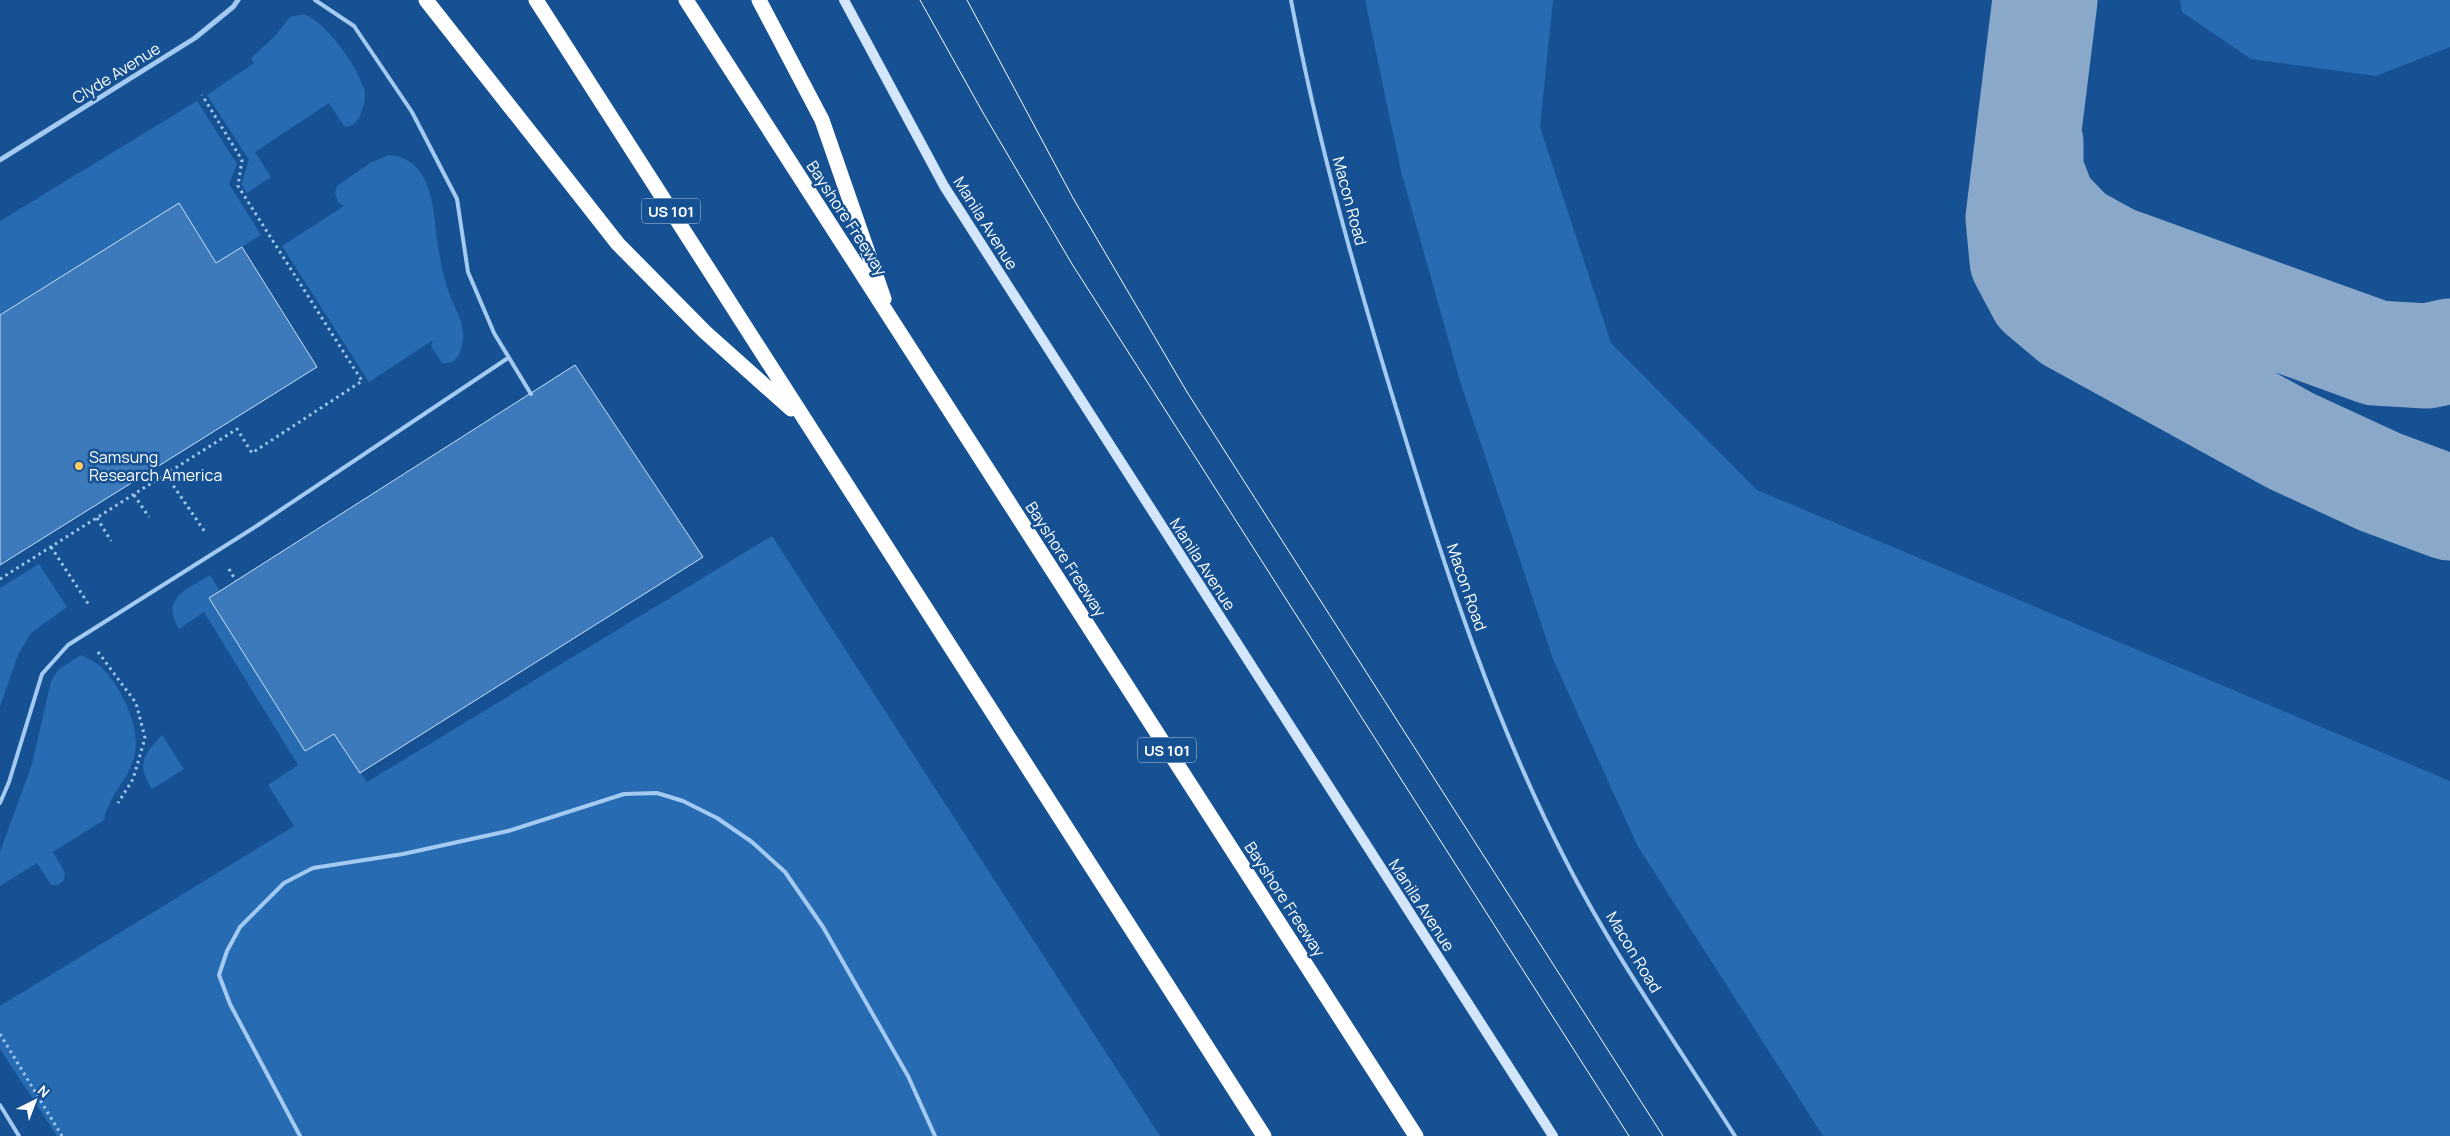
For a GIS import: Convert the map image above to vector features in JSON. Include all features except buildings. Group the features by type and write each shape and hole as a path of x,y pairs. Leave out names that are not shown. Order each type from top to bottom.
{"highway":[{"path":"426,0 618,244 705,332 805,422"},
{"name":"US 101","path":"536,0 1264,1136"},
{"name":"Bayshore Freeway","path":"686,0 1416,1136"},
{"path":"759,0 822,120 892,322"}],"main road":[{"name":"Manila Avenue","path":"844,0 944,186 1552,1136"}],"street":[{"name":"Clyde Avenue","path":"0,160 195,38 233,7 238,0"}],"lane":[{"path":"315,0 354,26 412,112 457,199 468,272 494,333 531,394"},
{"name":"Macon Road","path":"1291,0 1301,53 1330,178 1365,308 1431,522 1472,639 1518,760 1572,872 1629,970 1735,1136"},
{"path":"0,803 9,782 42,674 68,645 217,551 508,358"},
{"path":"300,1136 230,1004 219,975 227,951 240,927 284,883 312,868 403,854 508,831 624,794 657,793 683,801 717,818 752,842 784,872 823,928 908,1076 935,1136"},
{"path":"0,1106 19,1136"}],"path":[{"path":"0,579 237,429 252,453 362,381 238,186 242,160 202,95"},
{"path":"166,475 236,580"},
{"path":"134,495 148,517"},
{"path":"96,518 111,541"},
{"path":"51,547 101,625 96,649 136,703 146,738 133,779 118,803"},
{"path":"0,1034 62,1136"}],"shaded area":[{"path":"1365,0 1553,0 1540,127 1611,343 1757,490 2450,781 2450,1136 1823,1136 1637,845 1553,659 1460,381 1401,171"},
{"path":"2180,0 2450,0 2450,47 2376,76 2251,59 2182,12"},
{"path":"304,14 321,26 347,55 364,89 365,100 362,110 355,123 345,127 329,103 255,152 271,177 247,193 241,184 249,160 207,95 254,63 251,58 274,37 290,17"},
{"path":"197,101 237,164 229,184 261,235 216,263 179,204 0,315 0,221"},
{"path":"389,155 403,158 414,165 428,186 443,273 459,315 463,340 461,351 452,362 442,363 431,346 433,340 369,382 282,246 344,206 338,202 335,193 337,186 370,163"},
{"path":"772,536 1160,1136 57,1136 0,1049 0,1006 294,826 268,785 298,765 204,612 179,629 174,618 174,602 185,590 210,575 220,591 210,598 305,751 334,734 367,782"},
{"path":"39,564 67,607 31,633 18,655 0,707 0,588"},
{"path":"81,655 97,663 122,695 135,731 135,754 132,763 110,802 104,820 53,852 65,873 64,880 58,885 51,885 37,863 0,886 0,852 32,764 51,681 58,670"},
{"path":"162,735 184,769 152,789 144,773 144,760 146,754"}],"taxiway":[{"path":"2045,0 2018,218 2022,260 2040,294 2071,320 2291,441 2380,482 2450,508"},
{"path":"2031,143 2031,171 2045,207 2073,236 2113,258 2376,353 2427,356 2450,351"}],"tram line":[{"path":"920,0 982,111 1072,264 1629,1136"},
{"path":"967,0 1073,198 1187,392 1663,1136"}],"place":[{"name":"Samsung Research America","path":"79,466"}]}
